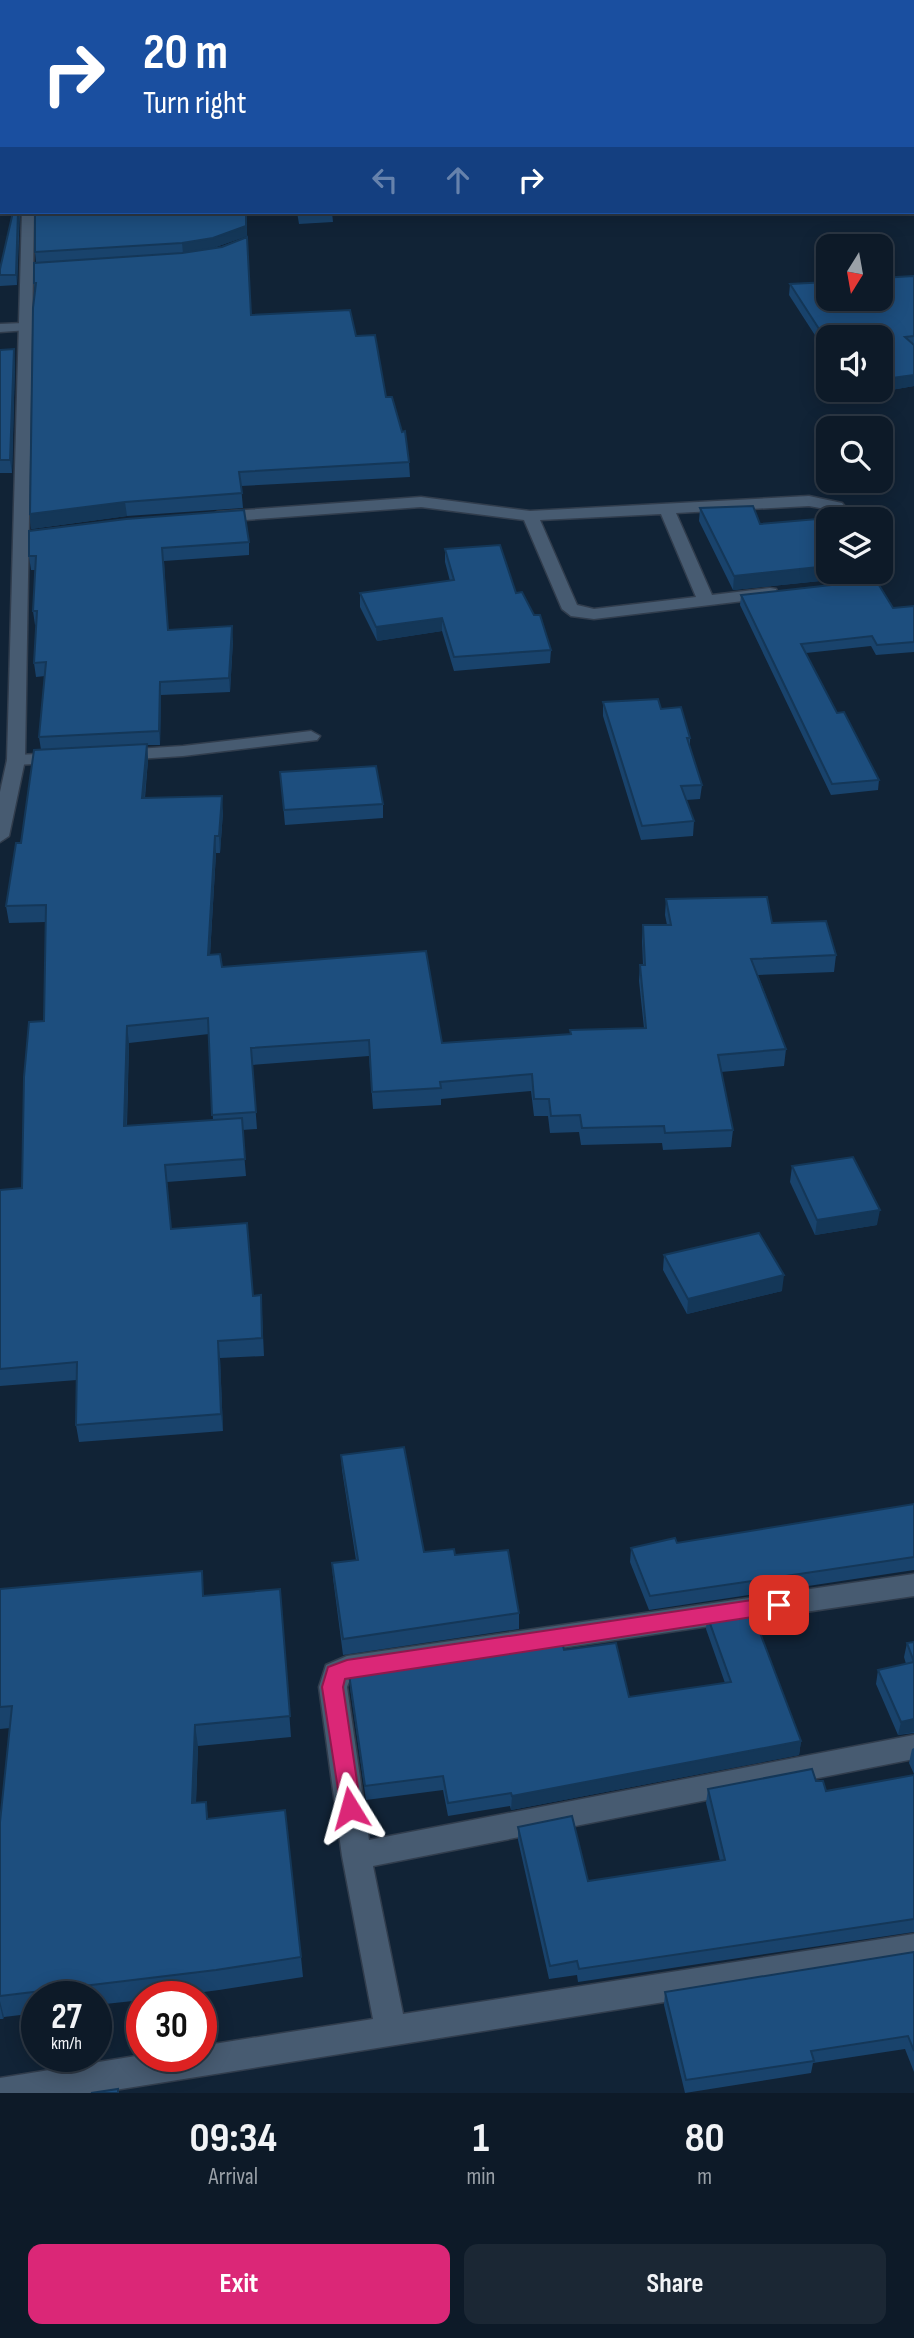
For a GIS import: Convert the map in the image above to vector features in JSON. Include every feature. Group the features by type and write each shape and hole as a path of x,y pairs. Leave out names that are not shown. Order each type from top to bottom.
{"street":[{"path":"0,836 10,769 28,537 24,327 33,269 28,214"},
{"path":"0,328 24,327"},
{"path":"205,518 421,502 448,504 499,515 530,516 809,501 831,503 838,507"},
{"path":"667,509 706,600"},
{"path":"530,516 565,602 569,609 578,614 786,592"},
{"path":"101,756 183,751 311,736"},
{"path":"10,769 74,757"},
{"path":"390,2029 357,1856 333,1687 336,1673 347,1668 914,1585"},
{"path":"357,1856 914,1747"},
{"path":"0,2093 390,2029 914,1948"}],"building":[{"path":"13,214 18,214 16,275 0,275"},
{"path":"35,214 246,214 246,226 213,238 182,243 35,252"},
{"path":"247,237 251,315 350,310 356,336 375,335 386,397 392,397 402,432 405,431 409,462 239,472 242,493 125,502 30,514 33,308 36,283 34,263 182,253 222,247"},
{"path":"914,276 914,336 905,337 914,345 914,375 893,378 893,325 816,325 790,284 816,283 816,312 892,312 893,277"},
{"path":"14,349 10,460 0,460 0,350"},
{"path":"753,506 760,524 816,519 816,567 734,576 700,508"},
{"path":"244,510 249,542 162,548 168,630 232,626 229,678 160,682 159,731 39,737 46,662 34,663 36,556 29,556 29,531 126,519"},
{"path":"500,545 516,593 522,592 534,615 540,615 551,650 454,657 442,618 376,627 360,593 454,580 445,549"},
{"path":"840,584 878,584 893,608 914,606 914,642 877,645 872,636 801,644 837,713 844,712 879,780 832,784 741,595"},
{"path":"658,699 661,709 681,707 690,738 687,738 702,785 681,786 694,821 642,826 603,702"},
{"path":"147,744 142,798 222,796 219,836 215,836 208,955 220,954 222,967 426,951 442,1043 571,1034 570,1030 646,1028 640,965 645,965 643,925 671,925 666,899 767,897 772,923 826,921 836,955 751,959 786,1049 718,1055 733,1130 665,1133 664,1126 582,1128 580,1115 551,1116 549,1099 534,1099 532,1074 440,1082 441,1088 372,1092 369,1040 251,1048 256,1112 212,1115 208,1018 127,1026 124,1126 242,1118 245,1159 165,1165 171,1229 247,1223 253,1296 261,1295 262,1338 218,1341 221,1414 76,1425 77,1362 0,1369 0,1190 22,1188 24,1077 29,1022 44,1021 46,905 6,906 16,843 21,843 34,750"},
{"path":"376,766 383,804 284,810 280,772"},
{"path":"853,1157 880,1210 817,1220 792,1166"},
{"path":"759,1233 784,1275 688,1299 664,1255"},
{"path":"404,1447 424,1552 454,1549 455,1555 508,1550 519,1613 343,1639 332,1563 358,1560 341,1455"},
{"path":"914,1504 914,1557 650,1596 631,1548 675,1538 677,1543"},
{"path":"202,1571 203,1596 280,1589 290,1716 195,1725 192,1803 206,1802 207,1819 285,1810 301,1957 112,1983 21,1981 21,1993 0,1996 0,1822 12,1706 0,1707 0,1589"},
{"path":"751,1609 801,1741 512,1796 511,1793 448,1803 443,1776 365,1786 349,1674 351,1668 561,1637 564,1650 616,1643 629,1697 731,1682 707,1615"},
{"path":"914,1642 914,1662 907,1643"},
{"path":"914,1662 914,1719 901,1722 878,1670"},
{"path":"812,1769 816,1781 823,1781 826,1791 914,1775 914,1919 579,1969 577,1961 550,1966 518,1827 572,1816 588,1881 725,1860 708,1789"},
{"path":"914,1952 914,2051 908,2036 811,2051 814,2061 686,2080 665,1992"},
{"path":"118,2089 118,2093 91,2093"}],"route":[{"path":"350,1808 333,1687 336,1673 347,1668 779,1605"}]}
